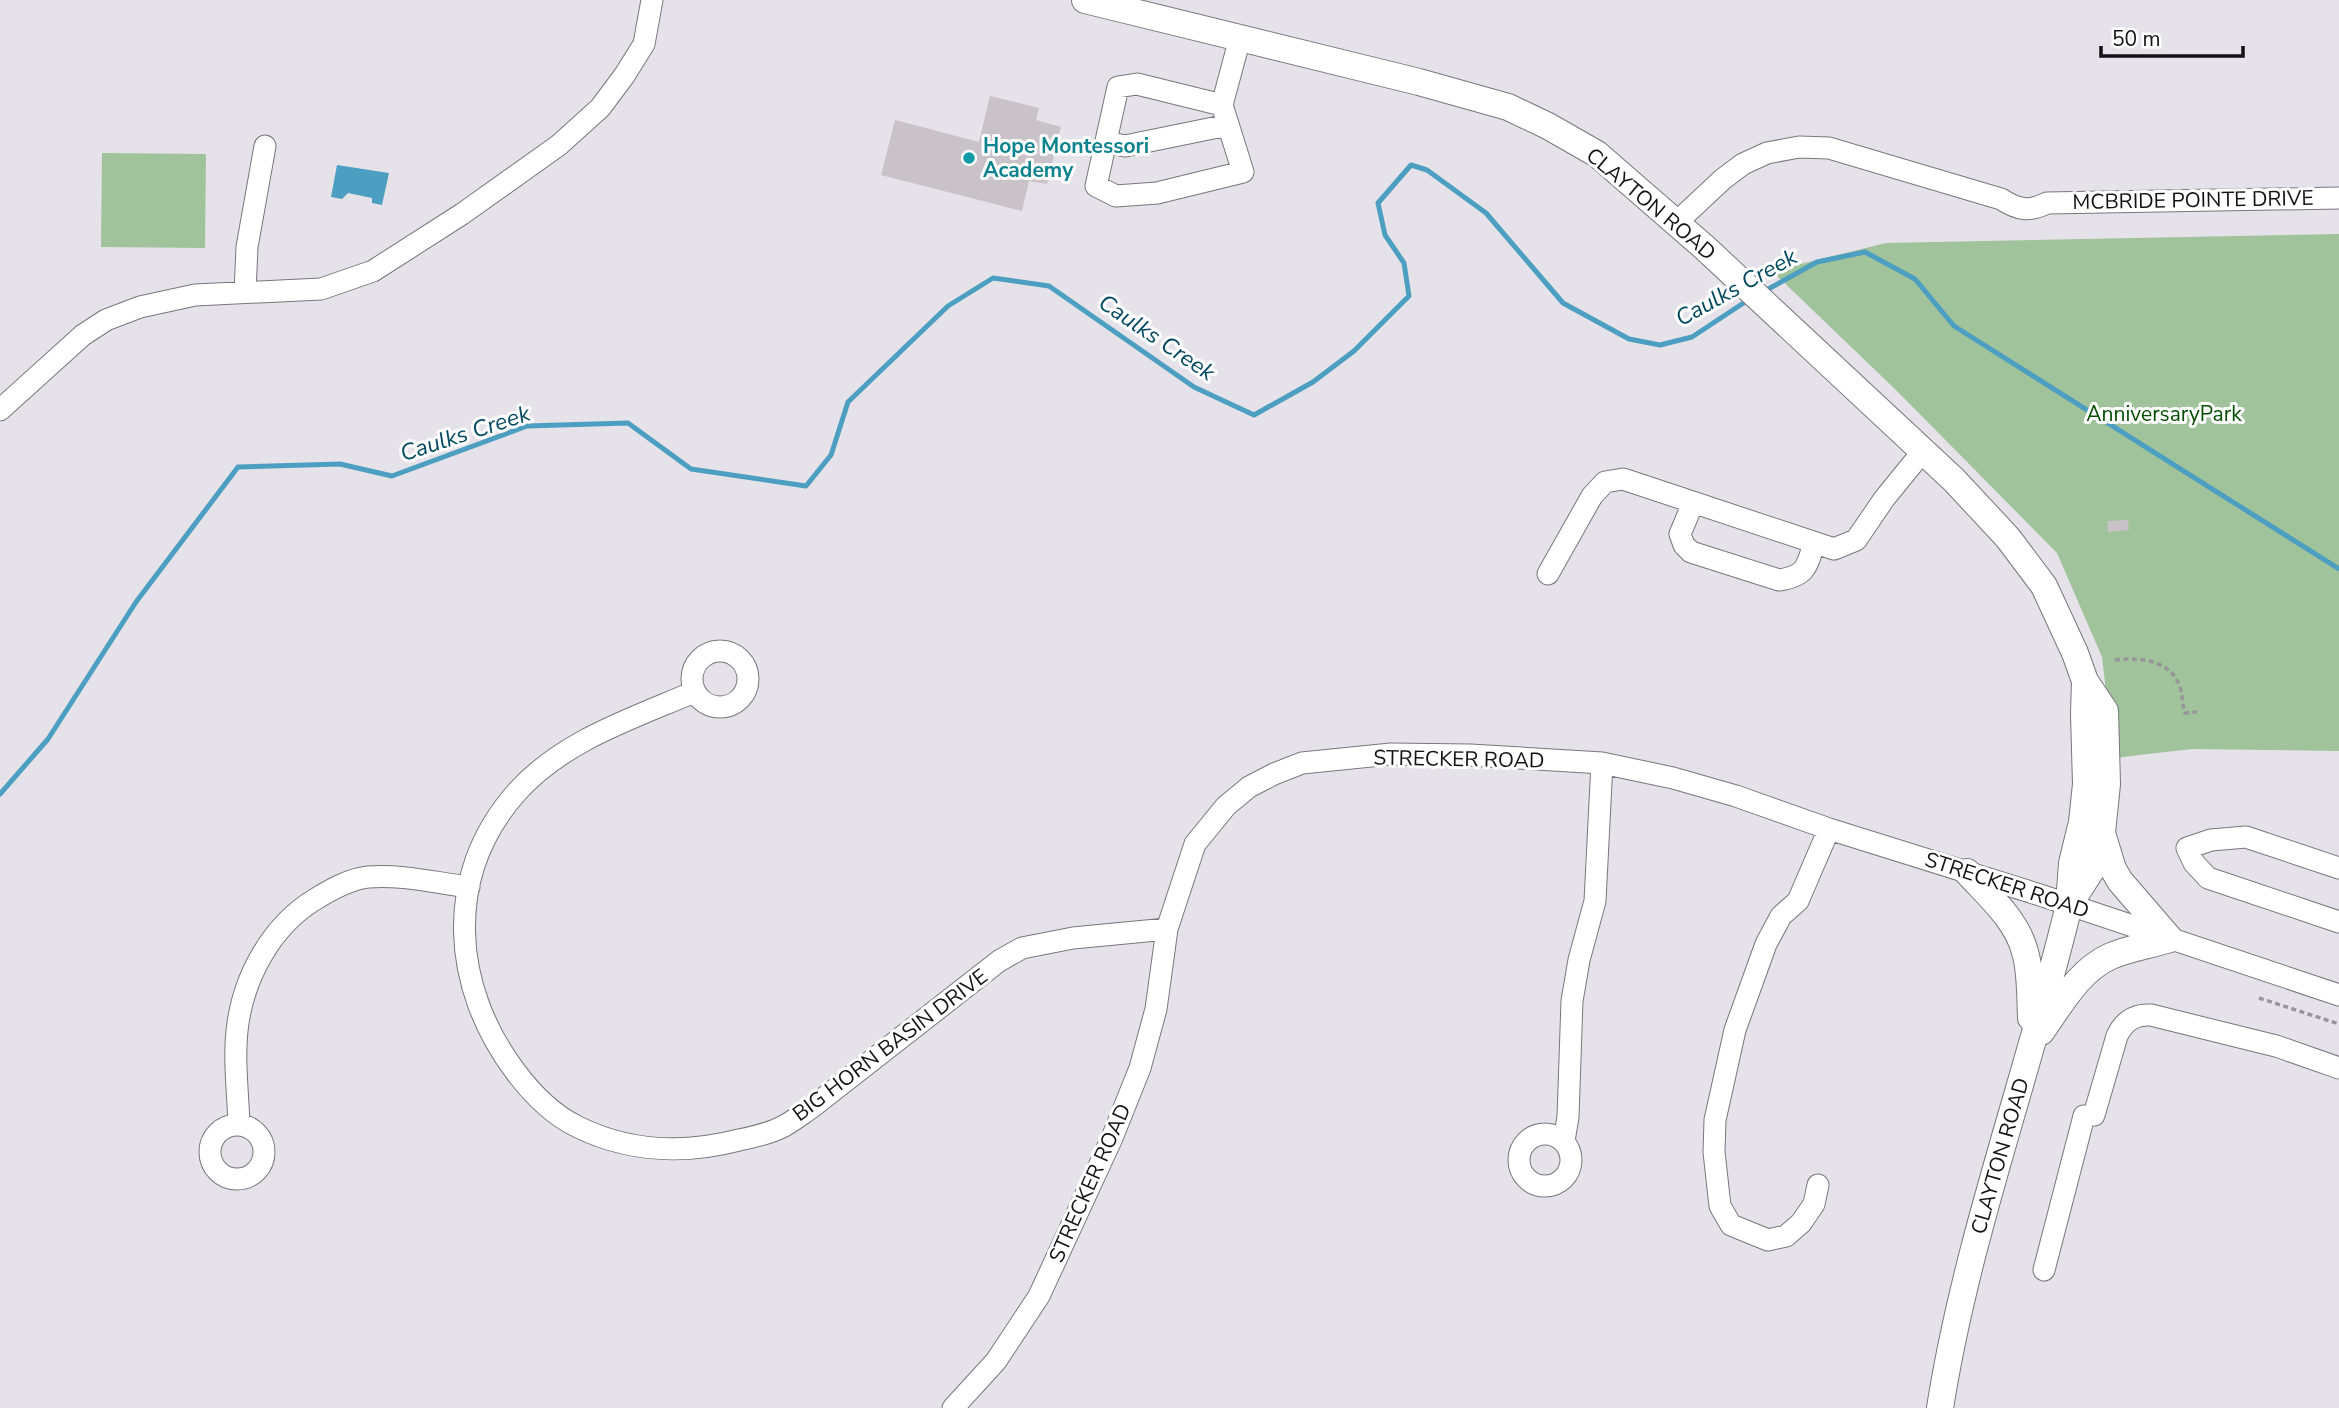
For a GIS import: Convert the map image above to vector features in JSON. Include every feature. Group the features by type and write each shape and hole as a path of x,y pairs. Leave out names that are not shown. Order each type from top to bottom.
{"main road":[{"name":"CLAYTON ROAD","path":"1085,0 1419,82 1508,107 1548,125 1597,154 1677,222 1954,480 2008,538 2045,586 2076,653 2085,681 2105,711 2106,784 2102,833 2092,869 2069,905"},
{"name":"CLAYTON ROAD","path":"1940,1408 1950,1344 1966,1278 2069,905 2072,863 2082,821 2086,783 2085,681"},
{"path":"2031,1044 2081,978 2101,961 2123,951 2170,939 2120,881 2113,869 2102,833"},
{"path":"1967,872 2007,917 2025,952 2030,994 2031,1044"}],"street":[{"path":"0,410 83,335 106,320 164,300 195,295 321,289 373,271 462,214 549,153 600,108 644,44 652,0"},
{"path":"1225,115 1137,84 1118,87 1096,186 1116,195 1157,193 1243,172 1225,115 1240,38"},
{"path":"1106,142 1125,146 1225,115"},
{"path":"246,292 247,247 265,146"},
{"name":"MCBRIDE POINTE DRIVE","path":"1677,222 1723,179 1744,164 1767,153 1799,148 1829,148 2001,199 2016,194 2036,196 2047,203 2339,198"},
{"path":"1548,574 1592,496 1605,482 1623,479 1834,549 1856,540 1884,499 1923,451"},
{"path":"1693,503 1680,534 1684,545 1691,552 1779,580 1794,578 1806,569 1814,544"},
{"name":"BIG HORN BASIN DRIVE","path":"694,692 597,733 555,758 535,774 497,818 481,848 469,887 464,921 465,955 475,999 483,1019 499,1049 545,1106 578,1127 652,1149 695,1150 754,1137 782,1127 811,1108 999,961 1021,948 1073,938 1167,929"},
{"name":"STRECKER ROAD","path":"953,1408 996,1361 1039,1296 1074,1224 1140,1068 1156,1009 1167,929 1195,844 1226,806 1249,787 1302,763 1391,754 1470,755 1602,763 1674,778 1736,796 1829,829 2339,995"},
{"path":"1564,1141 1568,1117 1572,1001 1579,960 1595,901 1602,763"},
{"path":"1818,1185 1814,1204 1801,1223 1786,1236 1768,1240 1731,1225 1720,1206 1714,1152 1715,1120 1735,1030 1766,944 1781,916 1798,901 1829,829"},
{"path":"2339,868 2246,837 2211,840 2187,848 2194,863 2208,878 2339,922"},
{"path":"239,1125 236,1046 238,1022 252,974 282,926 304,906 327,892 365,877 384,876 469,887"},
{"path":"2044,1270 2084,1116 2094,1115 2117,1036 2121,1027 2134,1017 2151,1014 2276,1046 2339,1068"}],"path":[{"path":"2115,660 2150,660 2165,667 2181,688 2185,713 2197,712"},
{"path":"2259,998 2339,1024"}],"green space":[{"path":"102,153 206,154 205,248 101,247"},
{"name":"AnniversaryPark","path":"2339,234 2339,751 2192,749 2114,758 2102,657 2057,553 1898,392 1772,271 1886,243"}],"water":[{"path":"337,165 389,173 382,205 372,203 372,198 348,193 342,199 331,197"}],"building":[{"name":"Hope Montessori Academy","path":"990,96 1039,108 1036,120 1061,127 1047,184 1029,181 1022,211 881,175 895,120 979,142"},
{"path":"2128,520 2129,530 2108,532 2107,521"}],"waterway":[{"name":"Caulks Creek","path":"0,794 48,739 136,602 238,467 340,464 392,476 527,426 628,423 691,469 806,486 831,455 848,402 948,306 993,278 1049,286 1194,387 1254,415 1313,382 1354,351 1409,296 1404,263 1385,235 1378,203 1411,165 1427,170 1486,213 1563,303 1629,339 1660,345 1692,337 1748,300"},
{"name":"Caulks Creek","path":"1763,292 1817,262 1865,252 1915,279 1954,326 2339,569"}],"place":[{"name":"Hope Montessori Academy","path":"969,158"}]}
